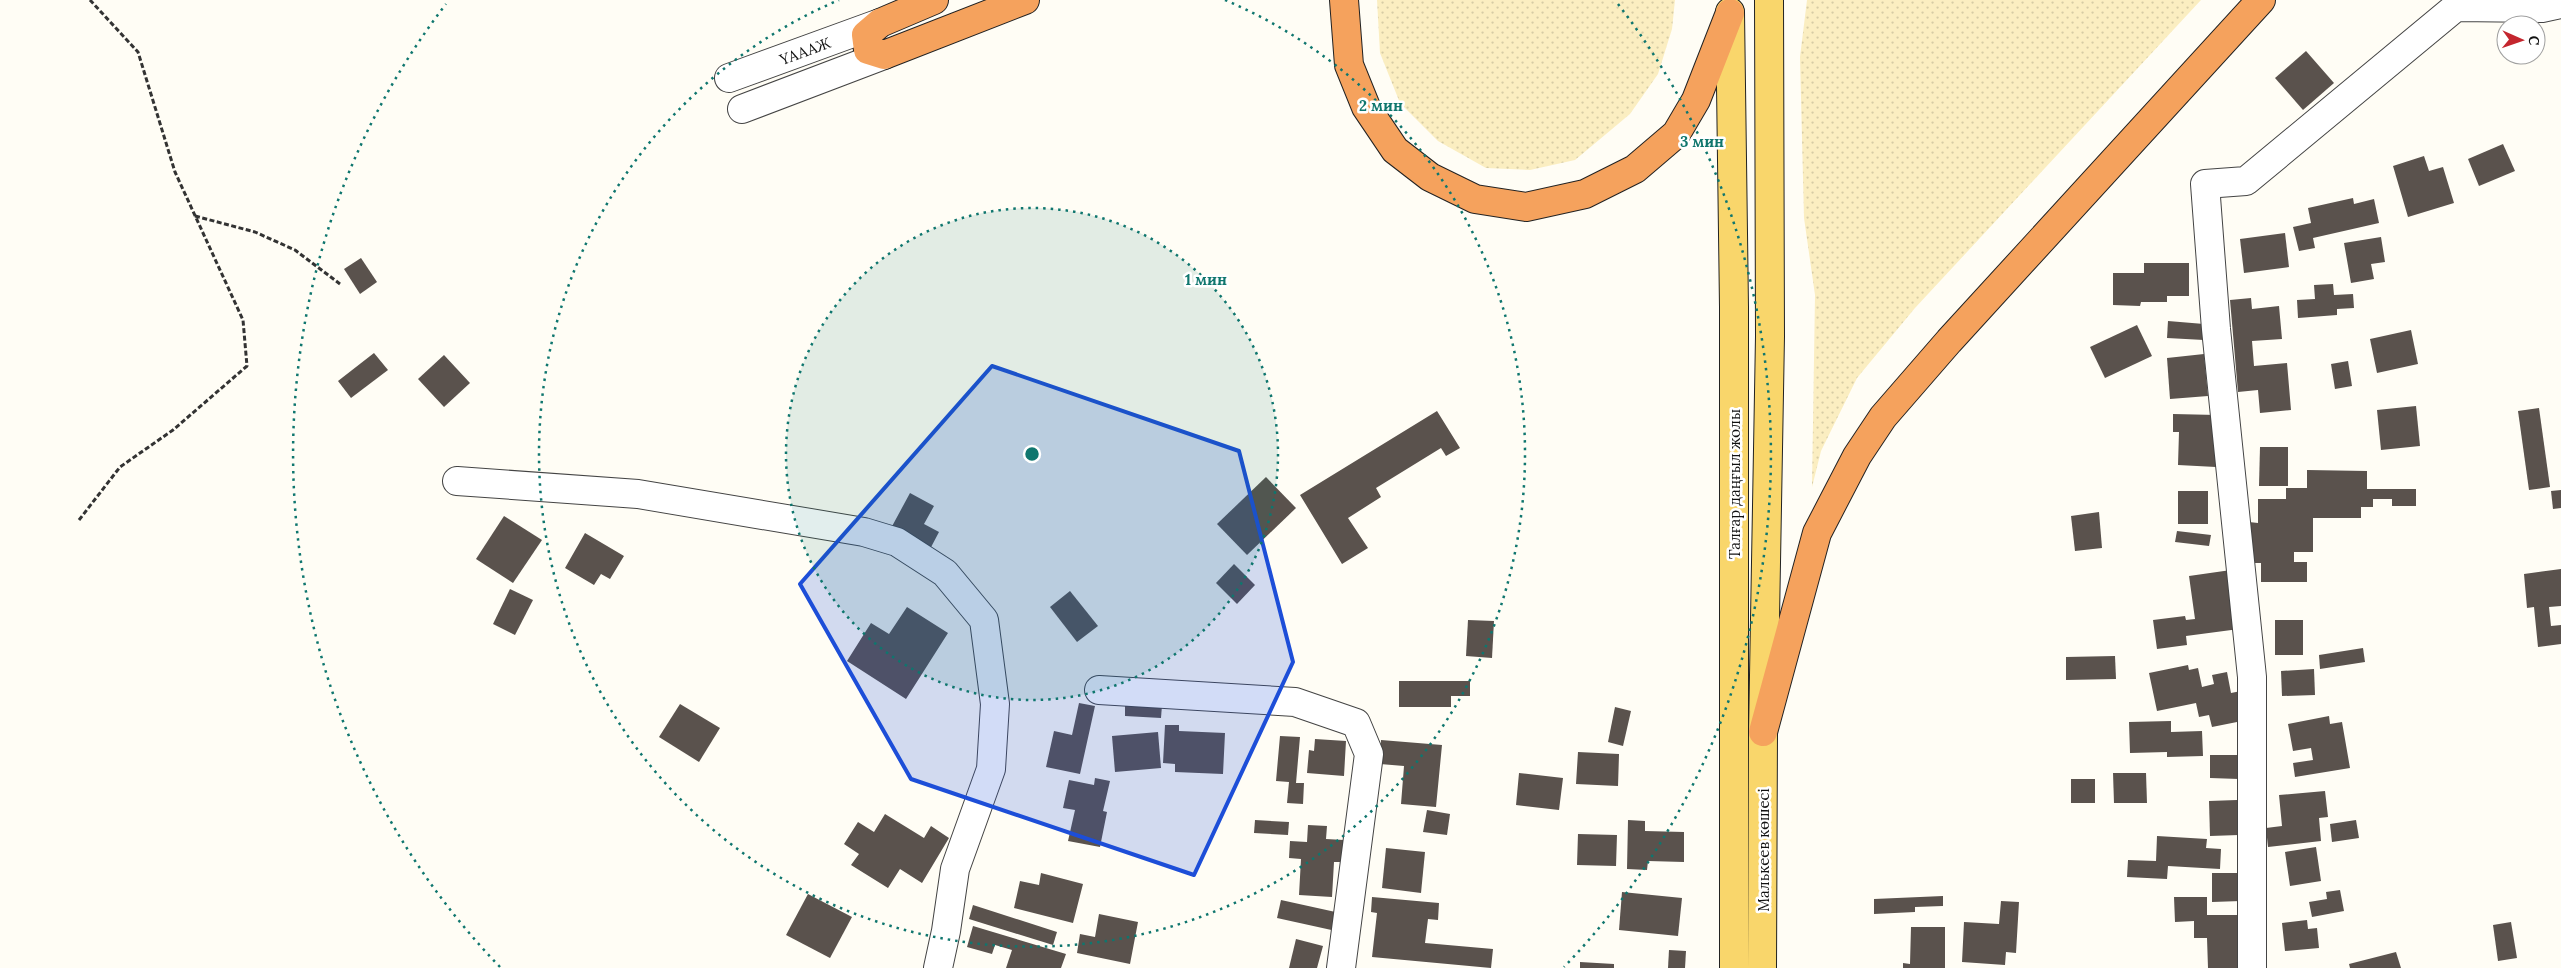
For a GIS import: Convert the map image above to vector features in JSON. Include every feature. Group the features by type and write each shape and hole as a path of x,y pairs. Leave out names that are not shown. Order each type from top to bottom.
{"highway":[{"path":"934,0 880,23 866,35 868,50 884,54 1025,0"},
{"path":"1344,0 1349,65 1366,107 1395,150 1430,177 1475,199 1526,208 1585,194 1635,169 1676,134 1696,100 1730,7"},
{"path":"1763,732 1817,533 1857,456 1882,417 1948,341 2261,0"}],"main road":[{"path":"1763,732 1770,336 1769,0"},
{"name":"Талғар даңғыл жолы","path":"1730,7 1734,307 1734,968"},
{"name":"Малькеев көшесі","path":"1762,968 1763,732"}],"street":[{"path":"2252,968 2252,677 2216,329 2205,184 2246,181 2456,7 2542,8 2561,4"},
{"name":"ҮАААЖ","path":"728,78 880,23"},
{"name":"ҮАААЖ","path":"742,109 884,54"},
{"path":"457,481 638,494 864,532 897,542 945,573 984,620 995,704 991,769 955,869 946,931 938,968"},
{"path":"1099,690 1295,702 1356,723 1369,754 1341,968"}],"path":[{"path":"79,520 120,467 173,430 247,366 243,320 175,172 138,52 90,0"},
{"path":"195,216 255,232 295,250 340,284"}],"highlighted area":[{"path":"992,366 1239,451 1293,662 1194,875 911,779 800,584"}],"sand":[{"path":"1377,0 1675,0 1672,29 1658,74 1630,114 1575,160 1530,170 1486,168 1438,141 1400,103 1380,53"},
{"path":"1807,0 2201,0 1915,308 1857,378 1821,451 1812,487 1815,295 1804,218 1800,57"}],"building":[{"path":"2306,51 2334,83 2303,110 2275,78"},
{"path":"2503,144 2515,171 2479,186 2468,159"},
{"path":"2424,156 2429,171 2443,167 2454,203 2408,217 2393,166"},
{"path":"2353,198 2354,204 2374,199 2379,223 2313,238 2315,248 2299,251 2293,227 2311,223 2308,208"},
{"path":"2285,233 2289,267 2244,273 2240,239"},
{"path":"2381,237 2385,262 2371,264 2374,279 2351,283 2344,243"},
{"path":"361,258 377,282 360,294 344,269"},
{"path":"2144,263 2189,263 2189,296 2167,296 2167,302 2141,302 2140,306 2113,305 2113,273 2144,273"},
{"path":"2333,284 2334,295 2353,294 2354,308 2337,309 2337,315 2298,318 2297,300 2315,299 2314,285"},
{"path":"2251,298 2252,309 2279,306 2282,339 2252,341 2254,366 2287,363 2291,410 2260,413 2258,390 2238,392 2230,300"},
{"path":"2168,321 2204,324 2204,340 2167,338"},
{"path":"2137,325 2152,356 2105,378 2090,347"},
{"path":"2411,330 2418,364 2377,373 2370,339"},
{"path":"374,353 388,370 351,398 338,381"},
{"path":"2204,354 2208,396 2170,399 2167,358"},
{"path":"444,355 470,383 444,407 418,379"},
{"path":"2348,361 2352,386 2335,389 2331,364"},
{"path":"2416,406 2420,446 2381,450 2377,410"},
{"path":"2539,408 2550,487 2529,490 2518,411"},
{"path":"1437,411 1460,448 1446,456 1441,448 1376,488 1381,497 1348,518 1368,548 1342,564 1300,495"},
{"path":"2173,414 2217,415 2216,467 2178,465 2179,432 2173,432"},
{"path":"2260,447 2288,447 2288,486 2259,486"},
{"path":"2307,470 2367,471 2367,489 2416,489 2416,506 2392,506 2392,499 2373,499 2373,507 2361,507 2361,518 2313,518 2313,552 2294,552 2294,562 2307,562 2307,582 2261,582 2261,563 2249,563 2249,522 2258,523 2258,499 2286,499 2286,488 2307,488"},
{"path":"1266,477 1296,508 1247,555 1217,524"},
{"path":"2561,490 2561,508 2553,509 2551,491"},
{"path":"2178,491 2208,491 2208,524 2178,524"},
{"path":"910,493 934,506 924,524 939,532 929,551 890,530"},
{"path":"2099,512 2102,548 2075,551 2071,516"},
{"path":"504,516 542,540 513,583 476,559"},
{"path":"2177,531 2211,535 2209,546 2175,542"},
{"path":"585,533 624,556 610,579 601,574 594,585 565,568"},
{"path":"1234,564 1255,585 1237,604 1216,583"},
{"path":"2561,569 2561,606 2549,607 2551,626 2561,625 2561,644 2538,647 2534,607 2527,608 2524,574"},
{"path":"2231,570 2239,629 2186,636 2187,645 2157,649 2153,620 2185,616 2186,620 2195,619 2189,576"},
{"path":"510,589 533,600 515,635 493,624"},
{"path":"1070,591 1098,626 1077,642 1050,607"},
{"path":"907,607 948,633 906,699 847,661 871,623 889,634"},
{"path":"1468,620 1494,621 1492,658 1466,656"},
{"path":"2275,620 2303,620 2303,655 2275,655"},
{"path":"2363,648 2365,662 2320,669 2319,655"},
{"path":"2115,656 2116,679 2066,680 2066,657"},
{"path":"2188,665 2189,670 2198,668 2202,687 2214,684 2212,675 2227,672 2231,693 2241,691 2247,720 2212,727 2209,715 2199,717 2196,703 2157,711 2149,673"},
{"path":"2314,669 2315,695 2282,696 2281,671"},
{"path":"1399,681 1470,681 1470,696 1451,696 1451,707 1399,707"},
{"path":"1079,703 1095,706 1080,774 1046,767 1054,731 1072,735"},
{"path":"1125,703 1162,705 1161,718 1125,716"},
{"path":"680,704 720,728 699,762 659,737"},
{"path":"1615,707 1631,711 1623,746 1608,742"},
{"path":"2329,716 2330,724 2342,722 2350,768 2295,777 2293,763 2313,760 2311,748 2293,751 2288,724"},
{"path":"2171,721 2171,732 2202,731 2203,756 2167,757 2167,752 2130,753 2129,722"},
{"path":"1165,725 1179,725 1179,731 1225,733 1223,774 1175,772 1175,764 1163,763"},
{"path":"1158,732 1161,768 1115,772 1112,736"},
{"path":"1280,736 1300,737 1296,783 1304,783 1303,804 1287,803 1289,782 1276,781"},
{"path":"1315,739 1346,741 1344,776 1307,773 1309,750 1314,751"},
{"path":"1381,740 1442,745 1436,807 1401,804 1404,766 1380,764"},
{"path":"1578,752 1619,754 1618,786 1576,784"},
{"path":"2210,755 2239,755 2239,779 2210,778"},
{"path":"1519,773 1563,778 1559,810 1516,805"},
{"path":"2113,773 2146,773 2147,803 2114,803"},
{"path":"1095,778 1110,781 1103,811 1107,812 1100,847 1068,841 1075,810 1063,808 1069,780 1094,785"},
{"path":"2071,779 2095,779 2095,803 2071,803"},
{"path":"2325,791 2328,817 2319,818 2321,841 2268,847 2266,828 2282,826 2279,795"},
{"path":"2237,800 2239,835 2210,836 2209,801"},
{"path":"1427,810 1450,814 1447,835 1423,832"},
{"path":"885,814 924,838 931,826 949,838 922,883 900,869 888,888 851,865 859,854 844,844 858,822 874,832"},
{"path":"1255,820 1289,822 1288,835 1254,833"},
{"path":"1628,820 1645,821 1645,831 1684,832 1684,862 1648,861 1647,870 1627,869"},
{"path":"2356,820 2359,838 2332,842 2330,824"},
{"path":"1308,825 1327,826 1326,839 1344,840 1342,862 1334,862 1332,897 1299,895 1301,859 1289,858 1290,841 1307,842"},
{"path":"1578,834 1617,835 1616,866 1577,865"},
{"path":"2157,836 2207,839 2206,848 2221,849 2220,869 2168,866 2167,879 2127,877 2128,860 2156,861"},
{"path":"2316,847 2321,881 2290,886 2285,852"},
{"path":"1386,848 1425,852 1421,893 1382,888"},
{"path":"1041,873 1083,884 1073,923 1014,908 1020,881 1039,885"},
{"path":"2212,873 2241,873 2241,901 2212,902"},
{"path":"2340,890 2344,911 2312,917 2309,902 2327,899 2326,892"},
{"path":"1622,892 1682,898 1678,936 1619,930"},
{"path":"808,894 852,917 830,958 786,935"},
{"path":"1943,896 1943,906 1915,907 1915,912 1874,914 1874,899"},
{"path":"1372,897 1439,903 1438,920 1428,919 1425,943 1493,949 1491,968 1372,957 1377,913 1371,912"},
{"path":"2174,897 2207,897 2207,915 2245,915 2239,968 2208,968 2207,938 2194,938 2194,921 2175,922"},
{"path":"1281,900 1340,913 1336,931 1277,918"},
{"path":"2001,901 2019,902 2016,953 2006,952 2005,965 1962,962 1964,922 1999,924"},
{"path":"973,905 1057,932 1053,945 969,919"},
{"path":"1099,914 1138,922 1130,964 1077,953 1080,934 1095,937"},
{"path":"2307,920 2308,929 2317,928 2319,948 2285,951 2282,923"},
{"path":"2511,922 2517,958 2498,961 2493,925"},
{"path":"973,926 1066,954 1061,968 1006,968 1012,950 995,945 992,954 967,947"},
{"path":"1911,927 1945,927 1945,968 1903,968 1903,963 1910,964"},
{"path":"1296,939 1323,946 1317,968 1289,968"},
{"path":"1669,950 1686,951 1685,968 1668,968"},
{"path":"2396,952 2401,968 2350,968 2349,964"},
{"path":"1580,962 1614,964 1614,968 1580,968"}]}
